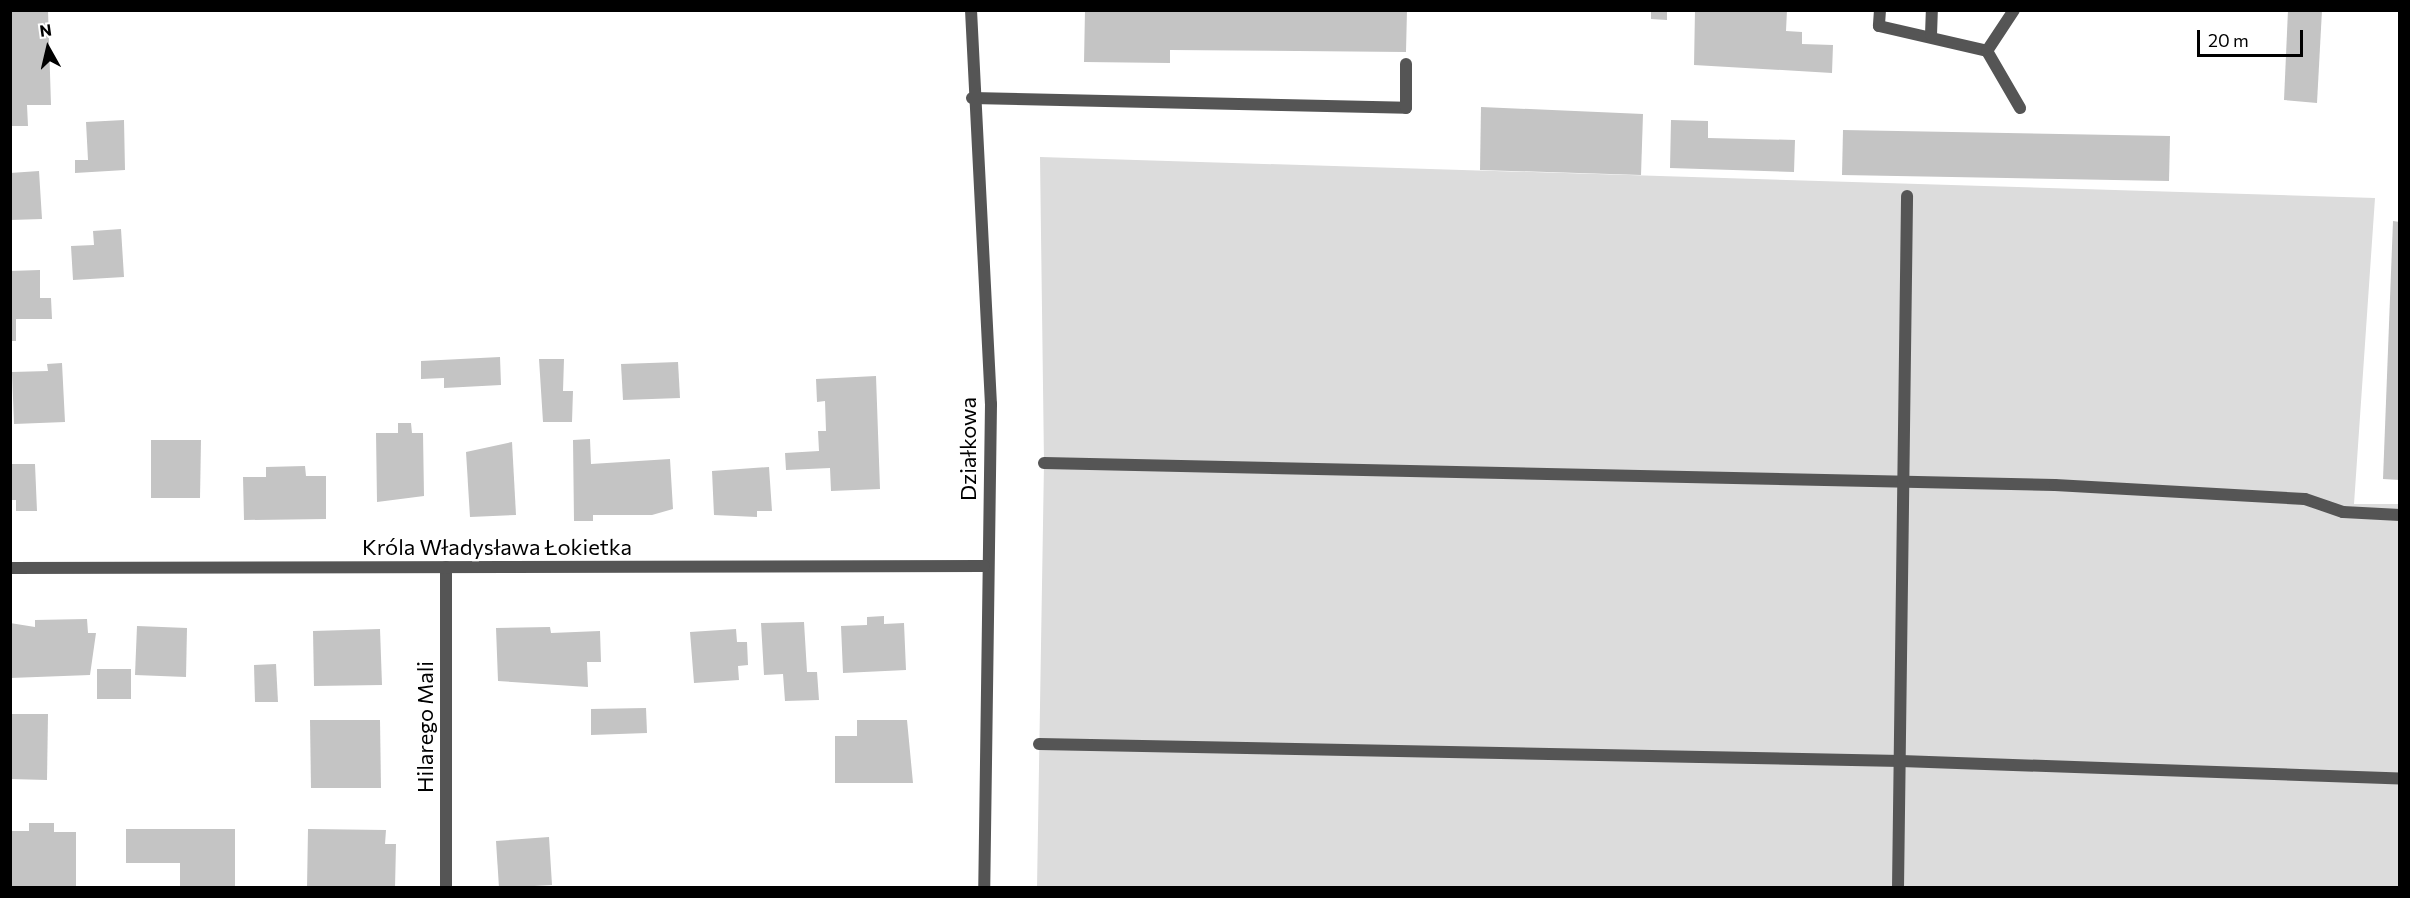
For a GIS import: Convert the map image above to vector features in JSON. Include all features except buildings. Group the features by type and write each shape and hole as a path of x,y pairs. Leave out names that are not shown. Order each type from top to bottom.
{"street":[{"name":"Działkowa","path":"971,10 972,98 990,404 984,566 984,888"},
{"path":"1880,10 1879,26 1930,35 1987,51 2020,108"},
{"path":"1930,35 1932,10"},
{"path":"1987,51 2014,10"},
{"path":"972,98 1406,108 1406,64"},
{"path":"1898,888 1907,482 1907,196"},
{"path":"1044,463 1907,482 2216,492 2304,499 2343,513 2400,515"},
{"name":"Króla Władysława Łokietka","path":"10,568 984,566"},
{"name":"Hilarego Mali","path":"446,567 446,888"},
{"path":"1040,744 1901,761 2400,778"}],"shaded area":[{"path":"1040,157 2375,198 2354,504 2399,504 2399,887 1037,888 1044,463"}]}
